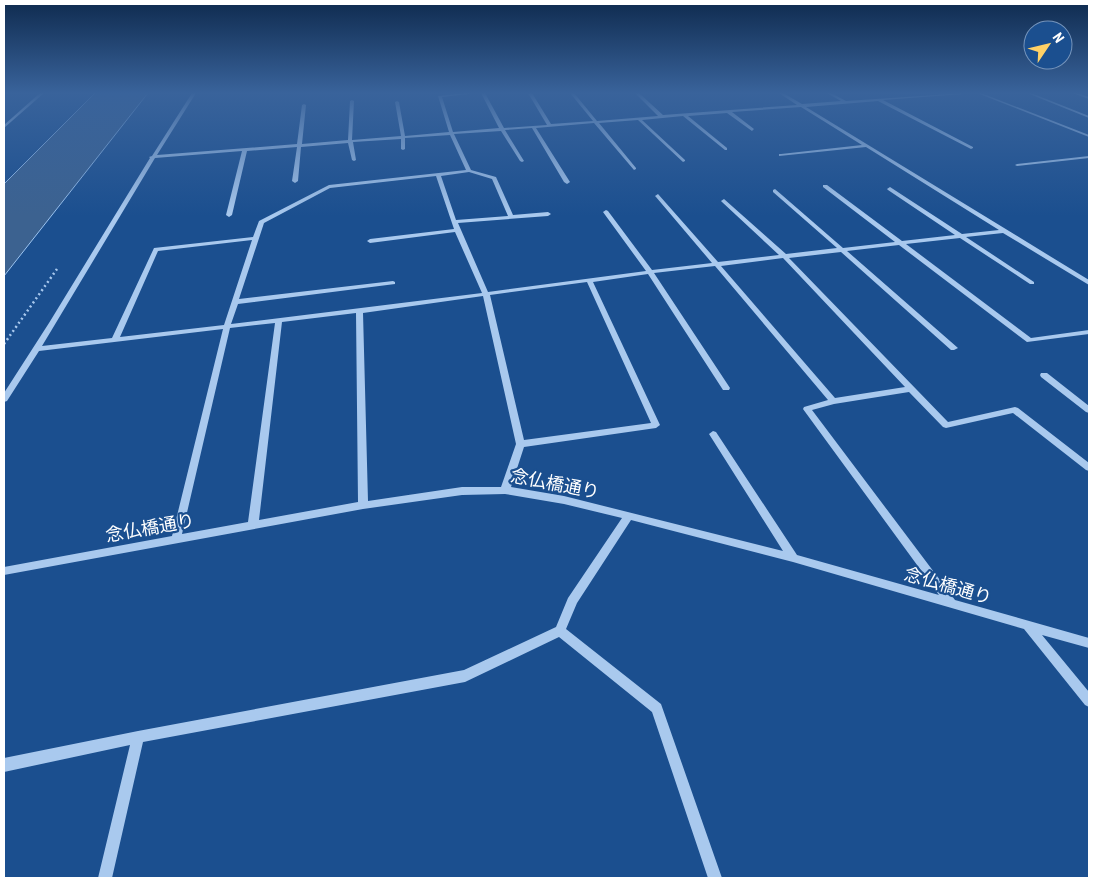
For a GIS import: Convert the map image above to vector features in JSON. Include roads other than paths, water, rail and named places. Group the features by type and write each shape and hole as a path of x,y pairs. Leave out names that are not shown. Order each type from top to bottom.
{"street":[{"path":"4,399 38,349 166,134"},
{"path":"295,181 300,134"},
{"path":"350,134 354,160"},
{"path":"151,157 438,134"},
{"path":"453,134 469,171"},
{"path":"505,134 522,161"},
{"path":"538,134 567,182"},
{"path":"606,134 634,169"},
{"path":"655,134 683,161"},
{"path":"707,134 725,149"},
{"path":"848,134 1089,283"},
{"path":"944,134 970,148"},
{"path":"403,137 403,149"},
{"path":"780,155 867,146"},
{"path":"229,216 245,150"},
{"path":"1017,165 1089,157"},
{"path":"176,539 227,326 262,222 329,187 469,171 494,178 511,217"},
{"path":"438,174 457,230 486,294 520,444 505,490"},
{"path":"825,186 1030,340 1089,332"},
{"path":"890,189 1032,283"},
{"path":"775,190 954,348"},
{"path":"658,196 833,401"},
{"path":"724,201 784,256 946,425 1015,410 1089,468"},
{"path":"606,212 650,272 726,388"},
{"path":"454,222 548,214"},
{"path":"370,241 457,230"},
{"path":"38,349 359,311 650,272 1003,231"},
{"path":"115,340 156,249 256,238"},
{"path":"520,444 656,425 589,280"},
{"path":"234,302 392,283"},
{"path":"359,311 363,505"},
{"path":"253,525 279,320"},
{"path":"1044,376 1089,410"},
{"path":"910,389 833,401 807,410 952,604"},
{"path":"713,434 793,558"},
{"name":"念仏橋通り","path":"4,571 363,505 462,492 505,490 564,500 793,558 1089,643"},
{"path":"4,765 138,737 465,676 560,631 572,601 629,516"},
{"path":"1028,626 1089,701"},
{"path":"560,631 657,708 714,878"},
{"path":"105,878 138,737"}],"water":[{"path":"54,134 116,134 4,276 4,184"}]}
